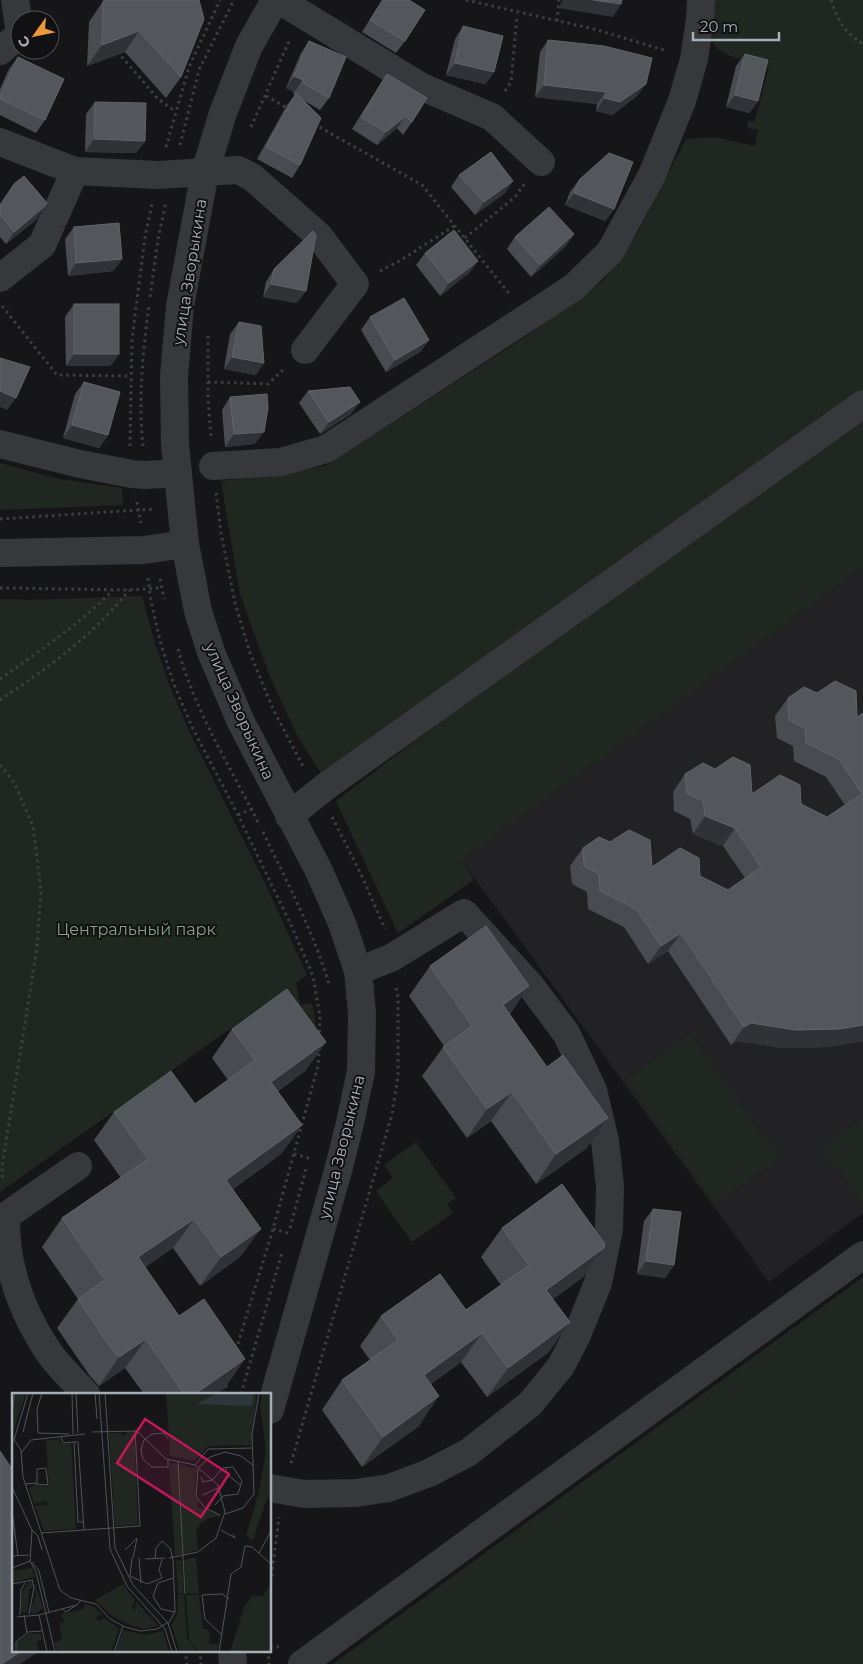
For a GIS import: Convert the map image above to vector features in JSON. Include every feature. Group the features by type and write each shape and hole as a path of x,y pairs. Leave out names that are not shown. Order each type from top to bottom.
{"street":[{"name":"улица Зворыкина","path":"271,1406 350,1123 361,1071 362,1013 358,971 342,923 322,878 241,722 211,652 198,611 185,544 175,444 174,376 180,306 205,172 223,113 249,46 275,0"},
{"path":"279,0 420,86 492,117 541,162"},
{"path":"213,466 281,462 326,449 574,287 610,252 652,175 682,101 694,59 701,0"},
{"path":"0,51 10,42"},
{"path":"0,142 74,171 158,175 238,170 252,177 319,236 355,284 305,350"},
{"path":"0,278 42,245 74,171"},
{"path":"289,816 325,787 863,404"},
{"path":"0,444 132,474 146,476 178,473"},
{"path":"0,553 144,550 185,544"},
{"path":"271,1488 304,1494 356,1493 389,1488 429,1473 469,1452 530,1404 561,1366 577,1335 598,1283 609,1230 610,1186 605,1141 593,1090 566,1033 530,985 464,913 391,958 358,971"},
{"path":"78,1166 6,1216 6,1229 12,1274 27,1316 51,1355 85,1393"},
{"path":"302,1664 863,1255"}],"path":[{"path":"466,0 594,30 694,59"},
{"path":"557,21 559,0"},
{"path":"831,0 838,20 852,37 863,44"},
{"path":"492,117 511,82 517,16"},
{"path":"121,48 122,57 158,99 176,112"},
{"path":"266,96 292,111"},
{"path":"309,121 422,185 527,317"},
{"path":"465,238 515,197 541,162"},
{"path":"355,284 403,259 454,226"},
{"path":"0,304 57,375 131,376"},
{"path":"208,382 268,384 305,350"},
{"path":"0,519 139,510"},
{"path":"0,588 129,590 161,588"},
{"path":"0,679 56,639 101,602 112,590"},
{"path":"0,700 84,638 114,609 129,590"},
{"path":"0,765 14,782 33,826 40,890 38,948 2,1167 6,1216"}],"shaded area":[{"path":"863,568 863,1213 769,1282 462,861"}],"green space":[{"path":"715,0 863,0 863,390 379,739 322,775 298,737 270,677 240,594 221,481 325,466 516,343 604,280 639,230 686,139 714,137 755,146 758,130 747,128 748,121 755,121 769,66 730,56 718,49 714,44 712,34"},
{"path":"863,416 863,568 462,861 474,880 398,933 336,801 449,715"},
{"path":"0,463 59,479 122,488 123,505 0,510"},
{"name":"Центральный парк","path":"142,596 169,684 188,729 266,885 307,975 296,983 300,1005 312,1003 315,1019 314,1060 271,1000 0,1192 0,599 29,600"},
{"path":"691,1034 779,1159 715,1204 627,1079"},
{"path":"863,1119 863,1203 823,1148"},
{"path":"416,1142 456,1198 447,1204 453,1213 412,1242 376,1191 393,1178 384,1165"},
{"path":"863,1277 863,1664 333,1664"}],"building":[{"path":"199,0 204,19 181,77 139,31 102,45 103,1"},
{"path":"383,0 409,0 425,10 405,41 370,20"},
{"path":"593,0 622,0 621,4"},
{"path":"463,26 503,36 494,72 455,63"},
{"path":"548,40 604,46 652,58 646,84 620,102 604,98 606,92 544,85"},
{"path":"309,41 346,57 329,98 294,76"},
{"path":"745,54 768,60 758,101 735,95"},
{"path":"17,60 24,60 64,79 45,120 0,99"},
{"path":"387,74 427,98 412,122 406,116 386,132 361,117"},
{"path":"296,93 321,118 300,165 266,147"},
{"path":"95,102 146,103 145,141 94,139"},
{"path":"491,152 513,181 484,202 459,175"},
{"path":"609,153 633,162 614,209 574,193 579,180"},
{"path":"24,176 47,203 14,232 0,214 0,205 14,184"},
{"path":"549,207 574,234 540,265 515,237"},
{"path":"119,223 122,259 76,263 74,227"},
{"path":"454,230 478,261 449,283 425,253"},
{"path":"313,231 316,235 306,291 271,284 274,269"},
{"path":"404,298 429,340 395,360 370,317"},
{"path":"74,304 119,304 119,354 74,354"},
{"path":"239,322 261,326 264,363 232,357"},
{"path":"0,358 30,367 16,398 0,391"},
{"path":"84,382 120,392 108,435 72,425"},
{"path":"350,387 360,402 329,422 308,391"},
{"path":"267,394 268,408 264,432 234,434 230,397"},
{"path":"835,681 856,691 857,717 863,713 863,1025 839,1029 795,1030 751,1023 744,1027 681,933 661,946 636,909 600,891 599,874 584,866 583,848 599,837 610,842 629,830 650,840 652,867 680,848 699,858 700,876 728,890 761,867 735,828 705,816 703,801 687,793 685,774 703,763 715,769 733,757 750,765 752,794 780,775 800,785 801,804 827,817 862,794 839,759 806,743 805,728 789,720 788,698 804,687 817,693"},
{"path":"486,926 529,986 503,1005 547,1067 563,1055 608,1118 556,1154 512,1092 487,1109 443,1047 472,1026 430,966"},
{"path":"287,989 326,1042 271,1082 302,1125 226,1180 261,1229 221,1257 194,1219 138,1257 179,1316 204,1299 245,1359 196,1393 183,1393 146,1339 119,1357 110,1347 78,1299 105,1280 62,1218 148,1159 114,1112 171,1071 195,1104 255,1060 232,1029"},
{"path":"562,1184 605,1244 604,1248 546,1290 570,1322 508,1368 482,1333 424,1375 439,1396 383,1437 342,1380 398,1340 381,1316 440,1274 466,1310 529,1265 502,1228"},
{"path":"653,1209 681,1212 674,1265 646,1261"},
{"path":"0,1451 12,1469 12,1652 20,1652 0,1664"}]}
